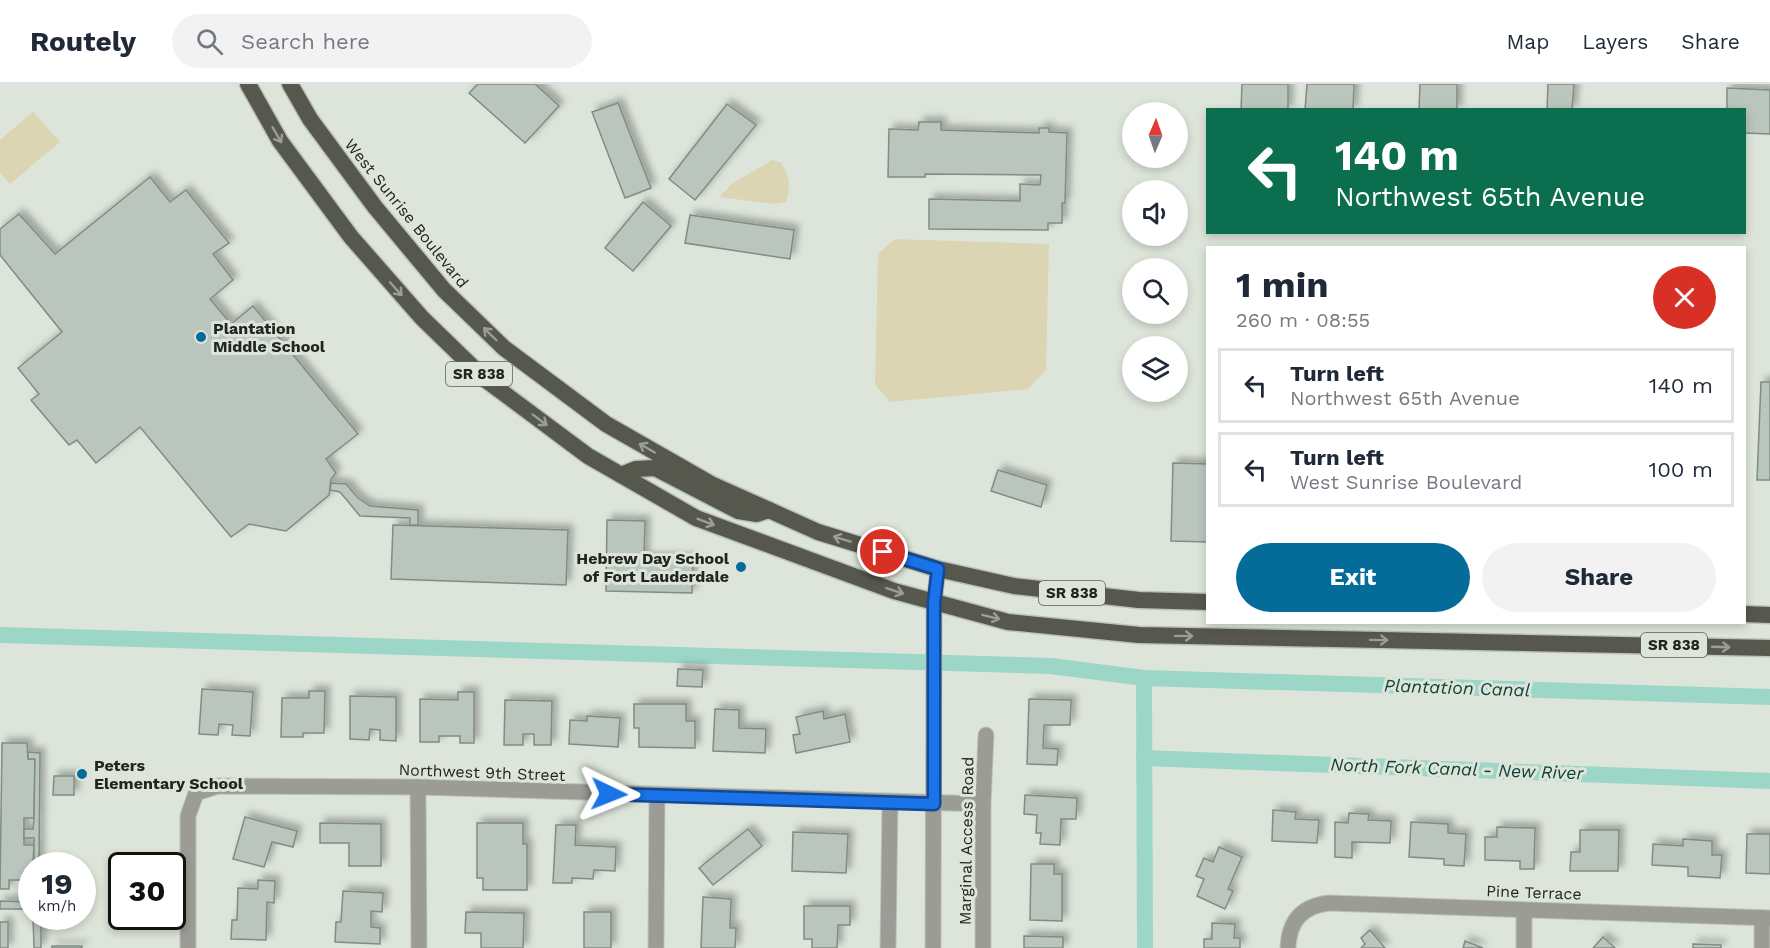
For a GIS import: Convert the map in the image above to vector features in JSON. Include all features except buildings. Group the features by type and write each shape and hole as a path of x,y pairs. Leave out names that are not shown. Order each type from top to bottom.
{"highway":[{"name":"SR 838","path":"248,84 280,141 351,237 422,318 486,380 588,456 696,518 894,591 1008,622 1139,635 1770,648"},
{"name":"West Sunrise Boulevard","path":"290,84 310,119 375,207 444,290 504,348 606,424 711,484 819,532 938,569 1031,588 1139,600 1206,602"},
{"path":"621,475 636,469 655,468 738,511 757,514 769,510"},
{"path":"1746,614 1770,615"}],"street":[{"path":"933,948 934,603 938,569"},
{"name":"Marginal Access Road","path":"983,948 983,804 987,735"},
{"name":"Northwest 9th Street","path":"188,948 188,816 196,793 218,786 418,787 983,804"},
{"path":"418,787 419,948"},
{"path":"656,948 657,795"},
{"path":"888,948 890,803"},
{"name":"Pine Terrace","path":"1288,948 1289,933 1299,915 1314,905 1329,903 1766,918"},
{"path":"1524,910 1524,948"},
{"path":"1762,948 1766,918"}],"shaded area":[{"path":"33,112 60,142 10,184 0,172 0,140"},
{"path":"772,160 780,162 788,176 789,191 786,202 775,204 719,197 733,183"},
{"path":"895,239 1049,244 1046,370 1028,389 890,402 875,385 878,254"}],"waterway":[{"name":"Plantation Canal","path":"0,635 1051,666 1144,678 1770,697"},
{"path":"1144,678 1145,948"},
{"name":"North Fork Canal - New River","path":"1144,758 1770,781"}],"place":[{"name":"Plantation Middle School","path":"201,337"},
{"name":"Hebrew Day School of Fort Lauderdale","path":"741,567"},
{"name":"Peters Elementary School","path":"82,774"}],"route":[{"path":"609,794 934,804 934,603 938,569 883,552"}]}
